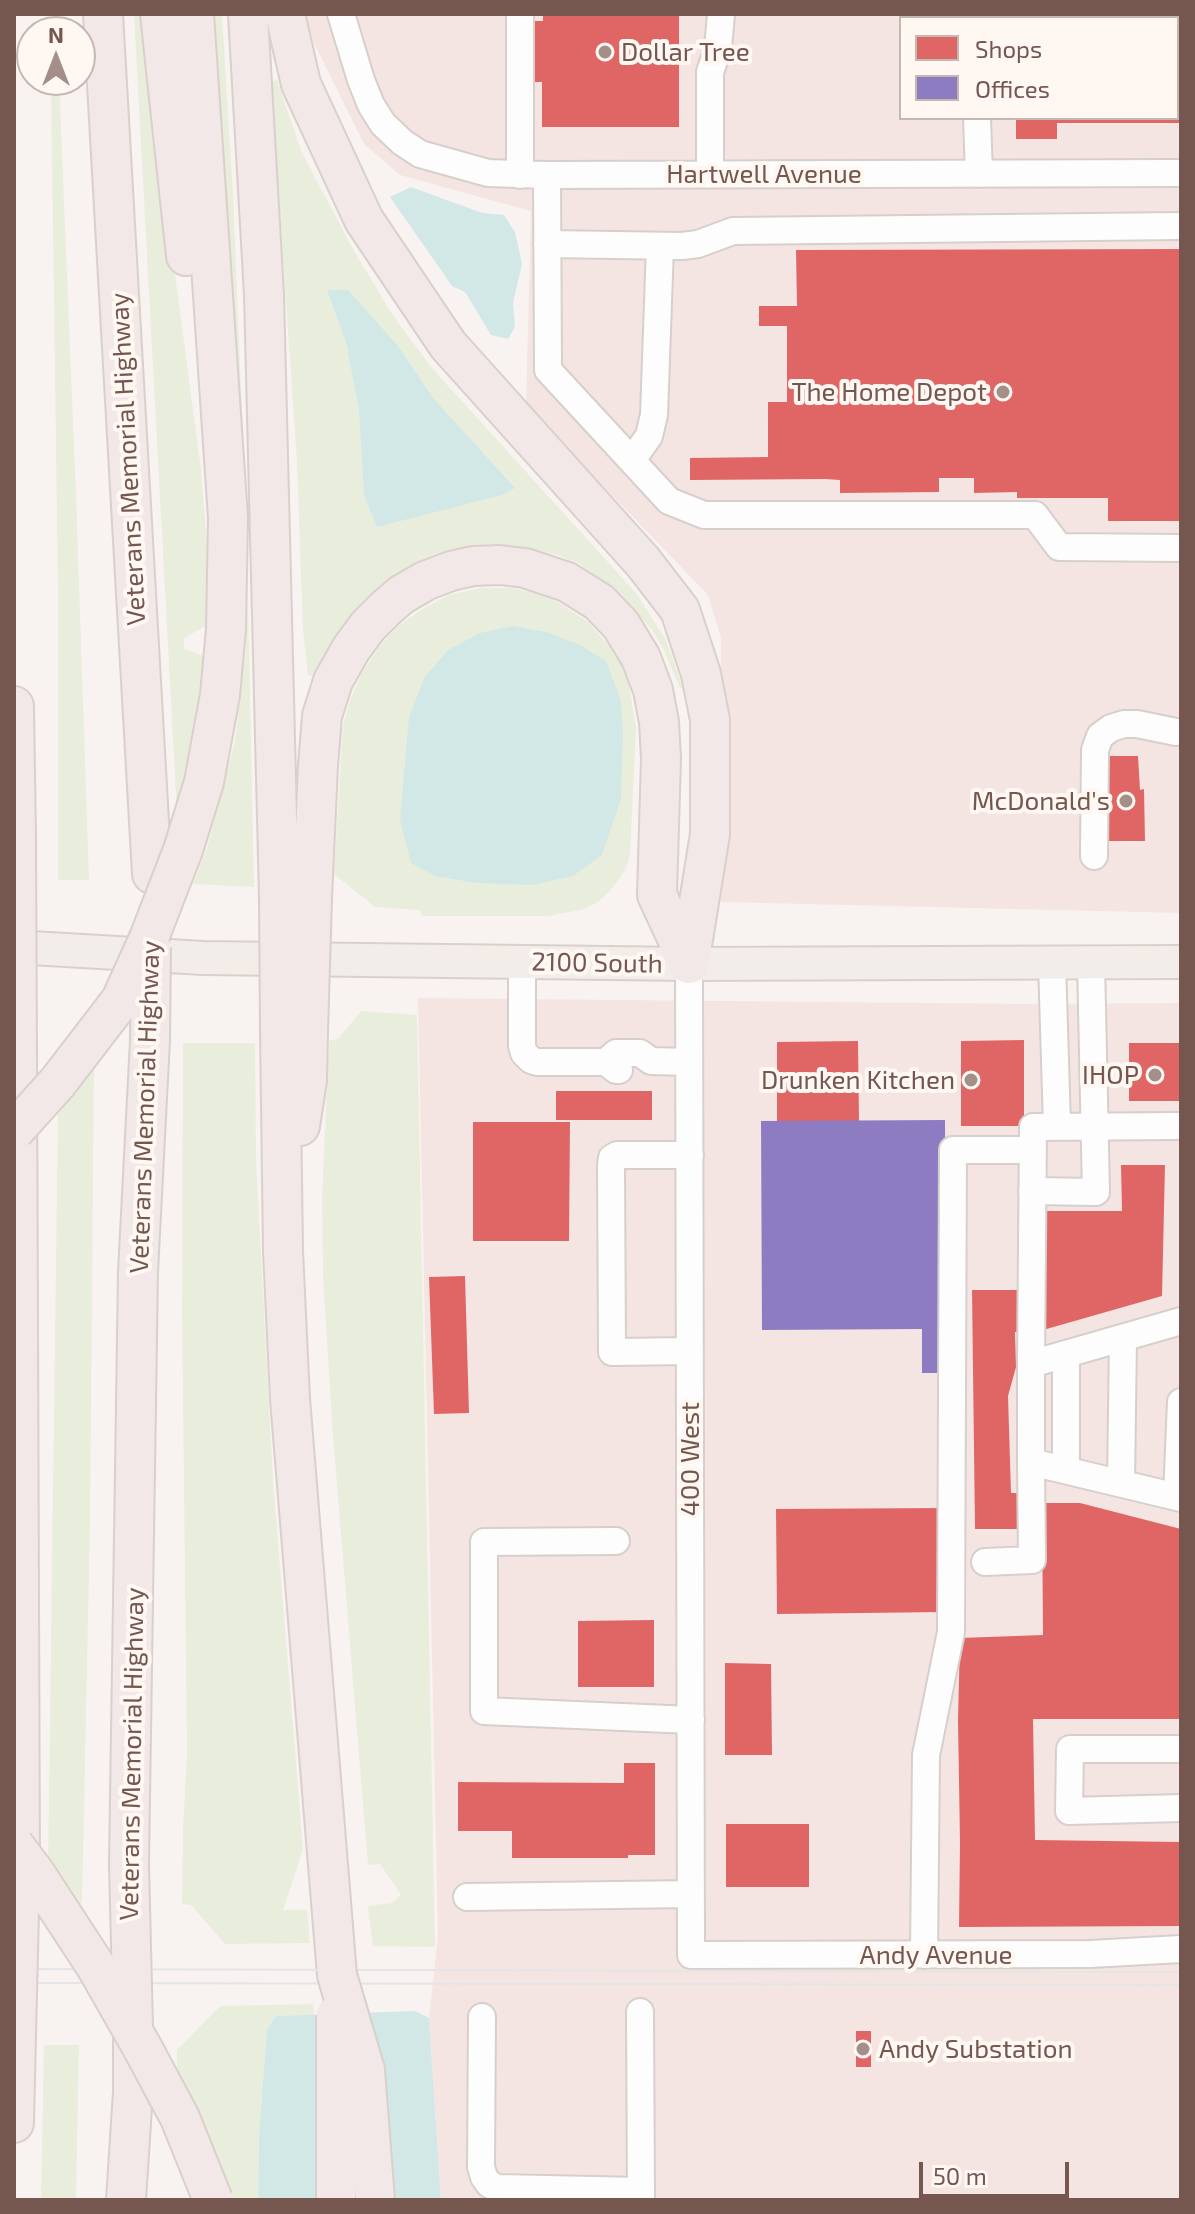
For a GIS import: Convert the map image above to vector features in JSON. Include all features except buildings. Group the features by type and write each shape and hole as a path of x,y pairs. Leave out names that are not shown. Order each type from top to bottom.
{"highway":[{"name":"Veterans Memorial Highway","path":"103,14 152,874 150,1040 138,1272 129,1864 133,2092 126,2200"},
{"path":"160,14 226,611"},
{"path":"14,1131 58,1082 121,1000 183,850 204,782 219,703 226,611 228,518 194,14"},
{"path":"248,14 295,898 294,1032 307,1080 283,1251 290,1399 337,1975 352,2071 353,2200"},
{"path":"285,14 301,84 364,220 448,345 643,562 680,610 701,674 710,720 710,834 689,964"},
{"path":"295,898 318,766 322,716 333,681 351,649 393,601 425,581 473,566 525,568 567,582 599,602 621,625 641,658 650,681 659,722 661,758 657,895 689,964"},
{"path":"14,706 17,1051 14,2123"},
{"path":"14,1090 17,1051"},
{"path":"17,1857 35,1873 97,1968 185,2130 213,2200"},
{"path":"336,2200 337,1975"},
{"path":"337,1975 365,2070 375,2200"},
{"path":"133,2092 137,2200"}],"main road":[{"name":"2100 South","path":"14,947 203,958 689,964 1181,962"}],"street":[{"name":"Hartwell Avenue","path":"341,14 371,105 383,124 420,154 473,170 520,175 1181,173"},
{"path":"520,14 520,175"},
{"path":"710,174 710,72 718,49 721,14"},
{"path":"977,120 979,174"},
{"path":"547,175 548,370 669,501 704,515 1035,515 1059,547 1181,548"},
{"path":"547,244 682,246 698,244 733,231 1181,226"},
{"path":"632,460 649,436 654,415 660,246"},
{"path":"1094,856 1095,750 1100,736 1111,728 1137,724 1176,732"},
{"path":"522,962 522,1046 531,1060 628,1066 689,1062"},
{"path":"1052,962 1057,1126"},
{"path":"1032,1191 1096,1192 1091,962"},
{"name":"400 West","path":"689,964 691,1955"},
{"path":"1055,1041 1092,1041"},
{"path":"985,1562 1032,1560 1033,1127 1181,1126"},
{"path":"924,1955 926,1755 951,1632 953,1150 1033,1150"},
{"path":"690,1155 617,1155 612,1158 611,1180 612,1352 690,1351"},
{"path":"1031,1364 1181,1321"},
{"path":"1121,1483 1123,1338"},
{"path":"1066,1354 1066,1470"},
{"path":"1031,1462 1179,1497 1181,1402"},
{"path":"616,1541 484,1542 484,1711 691,1720"},
{"path":"1181,1749 1070,1749 1069,1811 1181,1808"},
{"path":"467,1897 691,1894"},
{"name":"Andy Avenue","path":"691,1955 1090,1954 1181,1949"},
{"path":"482,2017 481,2167 489,2184 497,2188 641,2196 640,2012"}],"shaded area":[{"path":"305,14 1181,14 1181,913 721,902 721,638 708,595 526,406 531,211 400,175 364,144 308,31"},
{"path":"411,187 482,213 504,215 515,232 522,264 513,303 515,327 508,339 491,335 465,292 452,286 390,197"},
{"path":"327,290 348,290 398,346 433,398 515,488 502,495 377,527 364,495 359,409 346,342"},
{"path":"513,626 550,633 580,645 606,661 621,701 621,799 602,855 573,876 532,885 476,883 435,876 411,863 400,820 409,717 424,678 448,650 480,633"},
{"path":"418,998 1181,1003 1181,2200 441,2200 429,2018 438,1936"},
{"path":"415,2011 429,2018 441,2200 258,2200 259,2134 267,2029 276,2016"}],"green space":[{"path":"134,14 147,14 166,206 201,470 210,581 209,627 184,638 184,649 207,657 196,741 177,813"},
{"path":"208,14 222,14 247,535"},
{"path":"277,80 302,153 392,314 431,367 636,593 666,640 683,688 680,688 652,630 614,588 578,563 554,554 498,544 463,547 436,554 387,580 364,600 343,625 315,676 308,675 303,631 297,461 269,83"},
{"path":"51,96 60,96 89,880 58,880 58,593"},
{"path":"481,588 512,588 540,594 559,603 588,622 609,646 629,684 636,729 630,855 626,869 610,891 585,909 547,916 423,916 419,910 375,907 334,874 343,726 362,673 397,627 449,595"},
{"path":"248,595 254,887 193,884 207,848 235,742 246,648"},
{"path":"361,1011 417,1015 435,1947 373,1946 368,1906 392,1903 401,1895 380,1864 368,1865 333,1436 323,1277 322,1200 329,1041 339,1038"},
{"path":"183,1043 255,1043 256,1161 273,1481 303,1849 283,1910 307,1910 310,1943 225,1944 191,1905 182,1904 187,1752 182,1311"},
{"path":"94,1064 90,1523 82,1903 73,1902 48,1869 58,1111"},
{"path":"313,2004 314,2015 276,2016 267,2029 259,2134 258,2200 230,2200 177,2081 177,2050 220,2006"},
{"path":"44,2045 79,2045 76,2200 41,2200"}],"tram line":[{"path":"14,1969 1181,1972"},
{"path":"14,1983 1181,1985"}],"place":[{"name":"Dollar Tree","path":"605,52"},
{"name":"The Home Depot","path":"1003,392"},
{"name":"McDonald's","path":"1126,801"},
{"name":"IHOP","path":"1155,1075"},
{"name":"Drunken Kitchen","path":"971,1080"},
{"name":"Andy Substation","path":"863,2049"}]}
